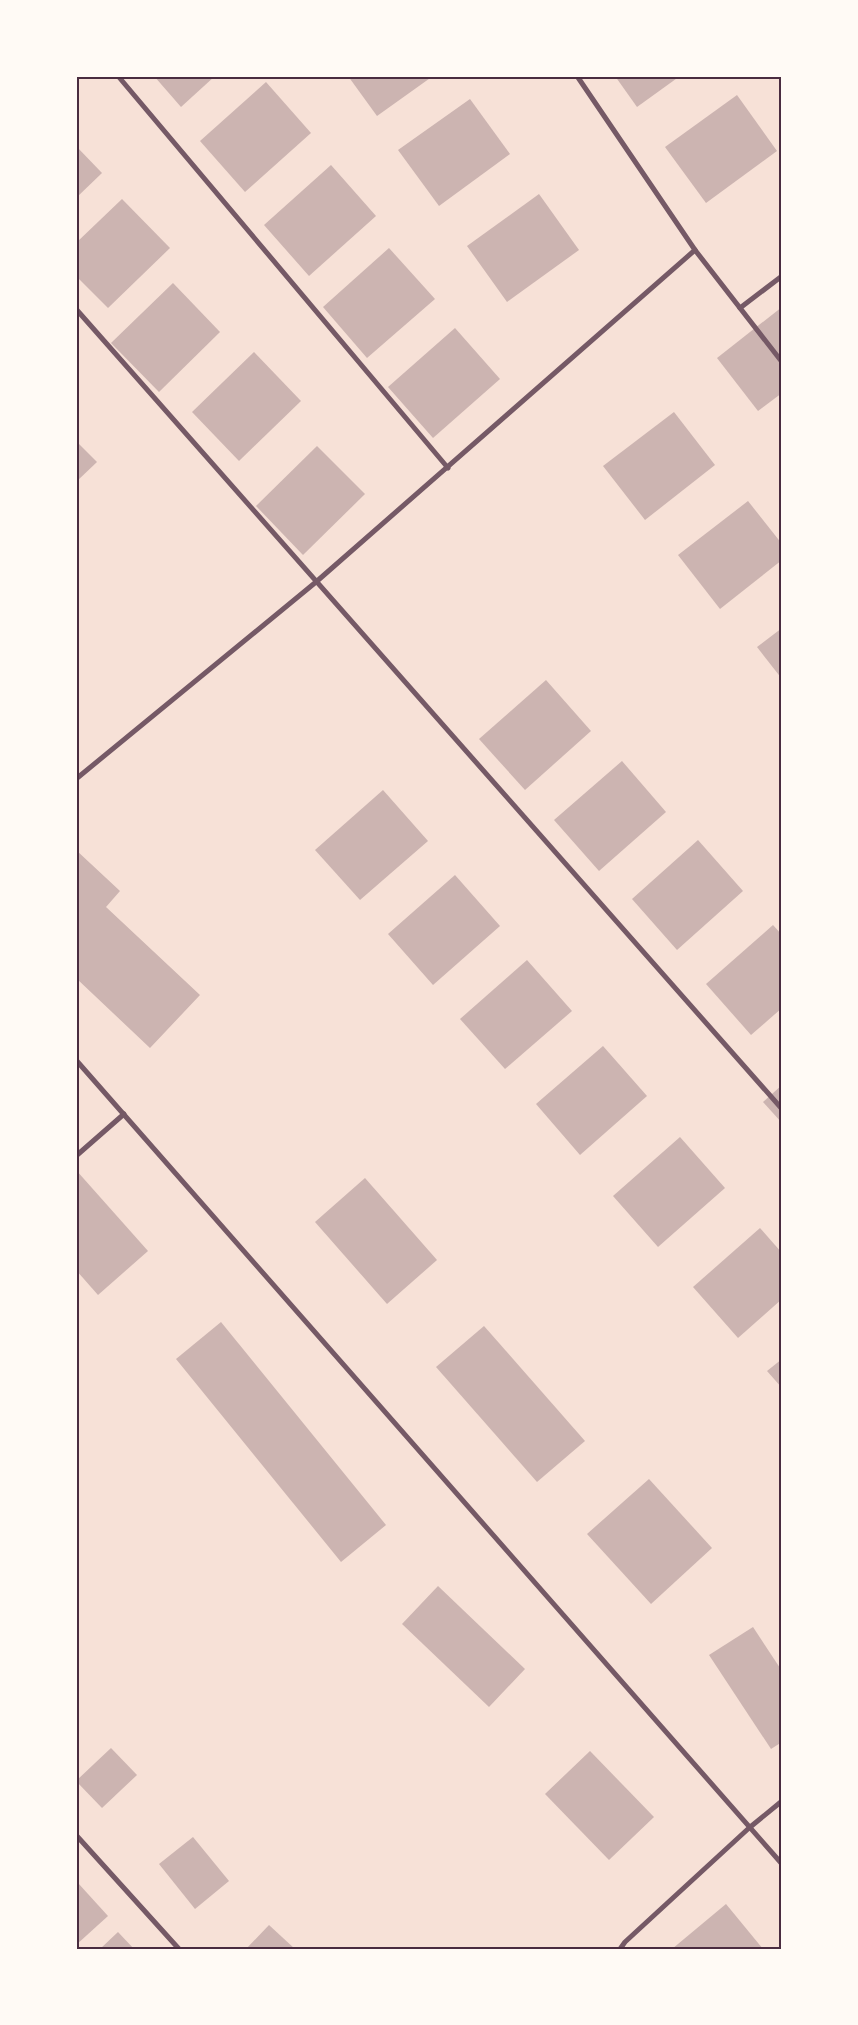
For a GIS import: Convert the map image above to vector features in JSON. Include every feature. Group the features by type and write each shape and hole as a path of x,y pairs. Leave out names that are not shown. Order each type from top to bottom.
{"street":[{"path":"118,76 448,468"},
{"path":"577,76 695,250 782,362"},
{"path":"76,779 316,582 695,250"},
{"path":"740,308 782,276"},
{"path":"76,309 782,1109"},
{"path":"76,1060 782,1864"},
{"path":"76,1156 124,1114"},
{"path":"620,1949 625,1942 749,1828 782,1801"},
{"path":"76,1835 179,1949"}],"building":[{"path":"154,76 215,76 181,107"},
{"path":"348,76 433,76 377,116"},
{"path":"615,76 680,76 637,107"},
{"path":"266,82 311,133 245,192 200,141"},
{"path":"737,95 777,151 706,203 665,147"},
{"path":"470,99 510,154 439,206 398,150"},
{"path":"76,146 102,173 76,198"},
{"path":"331,165 376,216 309,276 264,225"},
{"path":"539,194 579,250 507,302 467,246"},
{"path":"122,199 170,248 108,308 76,276 76,243"},
{"path":"389,248 435,299 367,358 323,307"},
{"path":"173,283 220,332 159,392 111,343"},
{"path":"782,307 782,393 758,411 717,358"},
{"path":"455,328 500,379 433,438 388,387"},
{"path":"254,352 301,401 239,461 192,412"},
{"path":"674,412 715,465 645,520 603,466"},
{"path":"76,441 97,462 76,482"},
{"path":"317,446 365,494 303,555 256,506"},
{"path":"748,501 782,544 782,560 720,609 678,555"},
{"path":"782,628 782,679 757,647"},
{"path":"546,680 591,731 525,790 479,739"},
{"path":"622,761 666,812 599,871 554,820"},
{"path":"383,790 428,841 360,900 315,850"},
{"path":"698,840 743,891 677,950 632,899"},
{"path":"76,850 120,891 106,907 200,995 150,1048 76,978"},
{"path":"455,875 500,926 433,985 388,934"},
{"path":"773,925 782,935 782,1008 751,1035 706,984"},
{"path":"527,960 572,1011 505,1069 460,1019"},
{"path":"603,1046 647,1096 580,1155 536,1104"},
{"path":"782,1085 782,1123 763,1102"},
{"path":"680,1137 725,1188 658,1247 613,1196"},
{"path":"76,1170 148,1251 98,1295 76,1270"},
{"path":"365,1178 437,1260 387,1304 315,1222"},
{"path":"760,1228 782,1253 782,1299 738,1338 693,1287"},
{"path":"221,1322 386,1525 341,1562 176,1359"},
{"path":"484,1326 585,1441 537,1482 436,1367"},
{"path":"782,1359 782,1388 767,1371"},
{"path":"649,1479 712,1548 651,1604 587,1534"},
{"path":"438,1586 525,1669 489,1707 402,1624"},
{"path":"753,1627 782,1671 782,1742 771,1749 709,1655"},
{"path":"111,1748 137,1775 102,1808 76,1781"},
{"path":"590,1751 654,1817 609,1860 545,1794"},
{"path":"193,1837 229,1881 195,1909 159,1864"},
{"path":"78,1883 108,1916 76,1945 76,1885"},
{"path":"726,1904 763,1949 672,1949"},
{"path":"269,1925 295,1949 246,1949"},
{"path":"118,1932 134,1949 100,1949"}]}
